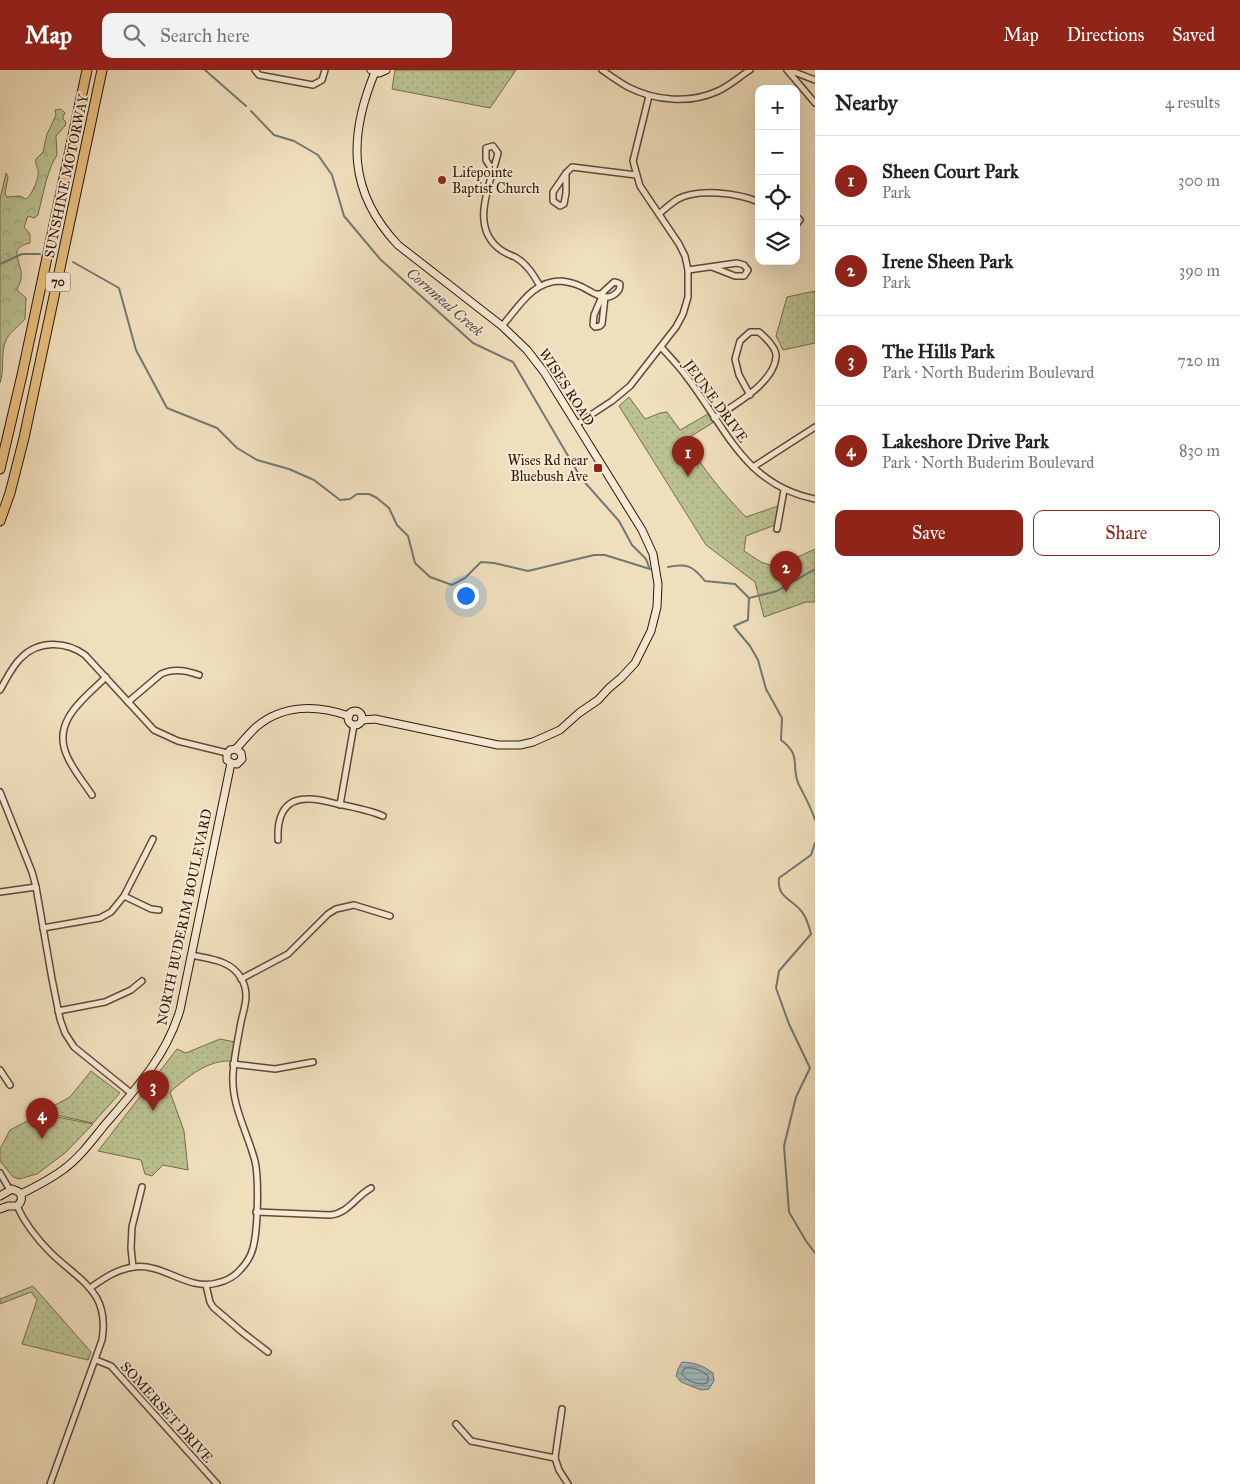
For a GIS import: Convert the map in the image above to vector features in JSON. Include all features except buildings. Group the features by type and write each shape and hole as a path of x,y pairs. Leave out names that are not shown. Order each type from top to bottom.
{"highway":[{"name":"SUNSHINE MOTORWAY","path":"0,469 87,70"},
{"name":"SUNSHINE MOTORWAY","path":"0,521 10,493 24,438 102,70"}],"street":[{"path":"255,70 259,75 313,85 322,80 324,70"},
{"path":"373,71 379,73 386,70"},
{"path":"602,70 629,88 649,96 677,99 704,96 722,89 747,71"},
{"path":"788,70 815,80"},
{"path":"788,70 815,103"},
{"name":"WISES ROAD","path":"362,720 375,719 498,744 524,744 545,738 560,730 579,713 598,700 635,663 651,631 657,607 658,590 655,562 647,539 544,372 531,355 502,326 398,245 386,233 371,211 362,190 356,151 358,133 373,71"},
{"path":"577,424 612,401 630,386 676,327 683,314 688,297 688,270 685,256 640,186 633,161 649,96"},
{"path":"566,173 564,204 560,206 554,201 553,192 566,173 572,167 636,175"},
{"path":"493,171 484,209 484,223 487,232 500,249 528,267 540,286"},
{"path":"659,214 678,199 710,192 755,200"},
{"path":"688,270 737,263 744,265 748,270 744,276 735,276 712,267"},
{"path":"502,326 527,296 540,286 554,282 569,282 602,295 612,296 617,293 620,283 614,282 602,295 592,324 595,327 600,326 602,320 602,295"},
{"path":"610,286 617,293"},
{"path":"593,318 602,320"},
{"path":"714,418 750,395 771,371 776,358 775,352 768,340 759,332 750,332 740,341 735,359 739,375 750,395"},
{"name":"JEUNE DRIVE","path":"661,347 686,376 740,455 762,476 784,490 815,499"},
{"path":"753,467 815,427"},
{"path":"777,529 784,490"},
{"path":"0,690 12,669 28,651 50,644 64,645 80,651 154,730 178,741 228,752 236,749 262,723 283,712 310,708 337,712 348,716"},
{"path":"128,702 166,671 189,671 199,675"},
{"path":"92,795 68,760 63,744 64,728 71,712 106,677"},
{"path":"353,711 357,711 362,715 362,720 359,725 354,725 350,723 348,716 353,711"},
{"path":"340,805 354,725"},
{"path":"228,752 227,760 237,764 242,759 241,753 236,749"},
{"name":"NORTH BUDERIM BOULEVARD","path":"21,1194 41,1184 71,1164 79,1156 153,1067 171,1035 180,1010 231,763"},
{"path":"0,792 32,872 58,1011 65,1033 74,1048 131,1093"},
{"path":"278,840 278,821 286,807 293,802 308,798 374,812 383,816"},
{"path":"43,928 100,918 112,912 124,896 153,839"},
{"path":"0,892 36,887"},
{"path":"124,896 151,909 159,910"},
{"path":"241,978 288,954 328,914 336,909 354,905 390,916"},
{"path":"90,1288 114,1273 133,1267 158,1270 190,1283 206,1285 228,1280 246,1262 253,1247 256,1212 256,1167 236,1104 233,1086 233,1064 246,998 245,991 241,978 235,970 225,963 191,955"},
{"path":"58,1011 105,1002 131,990 142,981"},
{"path":"233,1064 275,1069 313,1062"},
{"path":"0,1070 10,1085"},
{"path":"0,1173 5,1193 5,1202 8,1206"},
{"path":"133,1267 131,1248 132,1227 142,1188"},
{"path":"256,1212 338,1214 346,1210 360,1195 371,1188"},
{"path":"0,1208 14,1207 21,1202 21,1194 15,1189 5,1193"},
{"path":"17,1206 23,1219 50,1252 90,1288 104,1314 102,1340 96,1360 50,1484"},
{"path":"206,1285 213,1308 268,1352"},
{"name":"SOMERSET DRIVE","path":"96,1360 111,1366 217,1484"},
{"path":"562,1409 555,1458 558,1470 568,1484"},
{"path":"456,1424 470,1441 555,1458"}],"green space":[{"path":"395,70 516,70 490,108 392,89"},
{"path":"61,109 65,113 63,119 66,122 65,126 56,136 57,155 46,181 38,215 34,218 28,216 24,227 30,234 30,243 23,245 18,249 17,253 21,281 17,290 26,298 25,319 12,332 4,345 0,383 0,199 6,173 8,177 5,194 7,197 20,196 26,199 31,194 38,177 36,159 43,152 47,134 56,115 55,110"},
{"path":"815,291 815,343 783,350 776,336 787,297"},
{"path":"629,397 645,419 667,412 680,430 708,414 714,422 685,440 706,471 746,517 778,506 775,525 746,536 744,551 761,562 776,567 815,549 815,602 806,602 764,617 755,582 706,545 619,406"},
{"path":"220,1039 235,1042 231,1061 222,1061 206,1066 170,1092 184,1131 188,1170 163,1165 152,1176 145,1174 141,1160 98,1151 177,1049 186,1053"},
{"path":"91,1071 120,1093 93,1123 42,1112 70,1097"},
{"path":"41,1114 93,1124 65,1153 37,1174 19,1179 13,1177 0,1161 0,1149 10,1130"},
{"path":"33,1286 91,1352 88,1360 22,1344 37,1300 31,1292 0,1304 0,1299"}],"water":[{"path":"682,1362 699,1365 713,1373 714,1381 709,1389 701,1390 681,1382 676,1376"}],"waterway":[{"name":"Cornmeal Creek","path":"205,70 246,106"},
{"name":"Cornmeal Creek","path":"251,111 274,135 294,141 318,155 332,175 344,216 380,259 473,343 513,362 581,478 619,521 632,545 646,559 649,567"},
{"path":"0,264 22,254 40,254"},
{"path":"73,262 119,288 136,350 167,408 217,428 237,448 257,460 289,469 314,480 340,500 350,499 357,494 369,494 377,498 389,508 397,525 408,536 415,563 430,577 452,585 465,578 481,562 528,571 594,555 605,555 650,569"},
{"name":"Cornmeal Creek","path":"668,567 680,565 689,567 697,572 705,581 735,584 749,598 748,620 734,626 750,646 758,660 766,689 782,718 781,740 792,751 797,779 815,820"},
{"path":"749,598 777,591 815,569"},
{"name":"Cornmeal Creek","path":"815,843 811,855 779,878 780,890 804,914 811,934 779,971 776,988 789,1024 810,1068 796,1097 784,1146 789,1212 815,1253"}],"place":[{"name":"Lifepointe Baptist Church","path":"442,180"},
{"name":"Wises Rd near Bluebush Ave","path":"598,468"},
{"name":"Sheen Court Park","path":"688,477"},
{"name":"Irene Sheen Park","path":"786,592"},
{"name":"The Hills Park","path":"153,1111"},
{"name":"Lakeshore Drive Park","path":"42,1139"}]}
